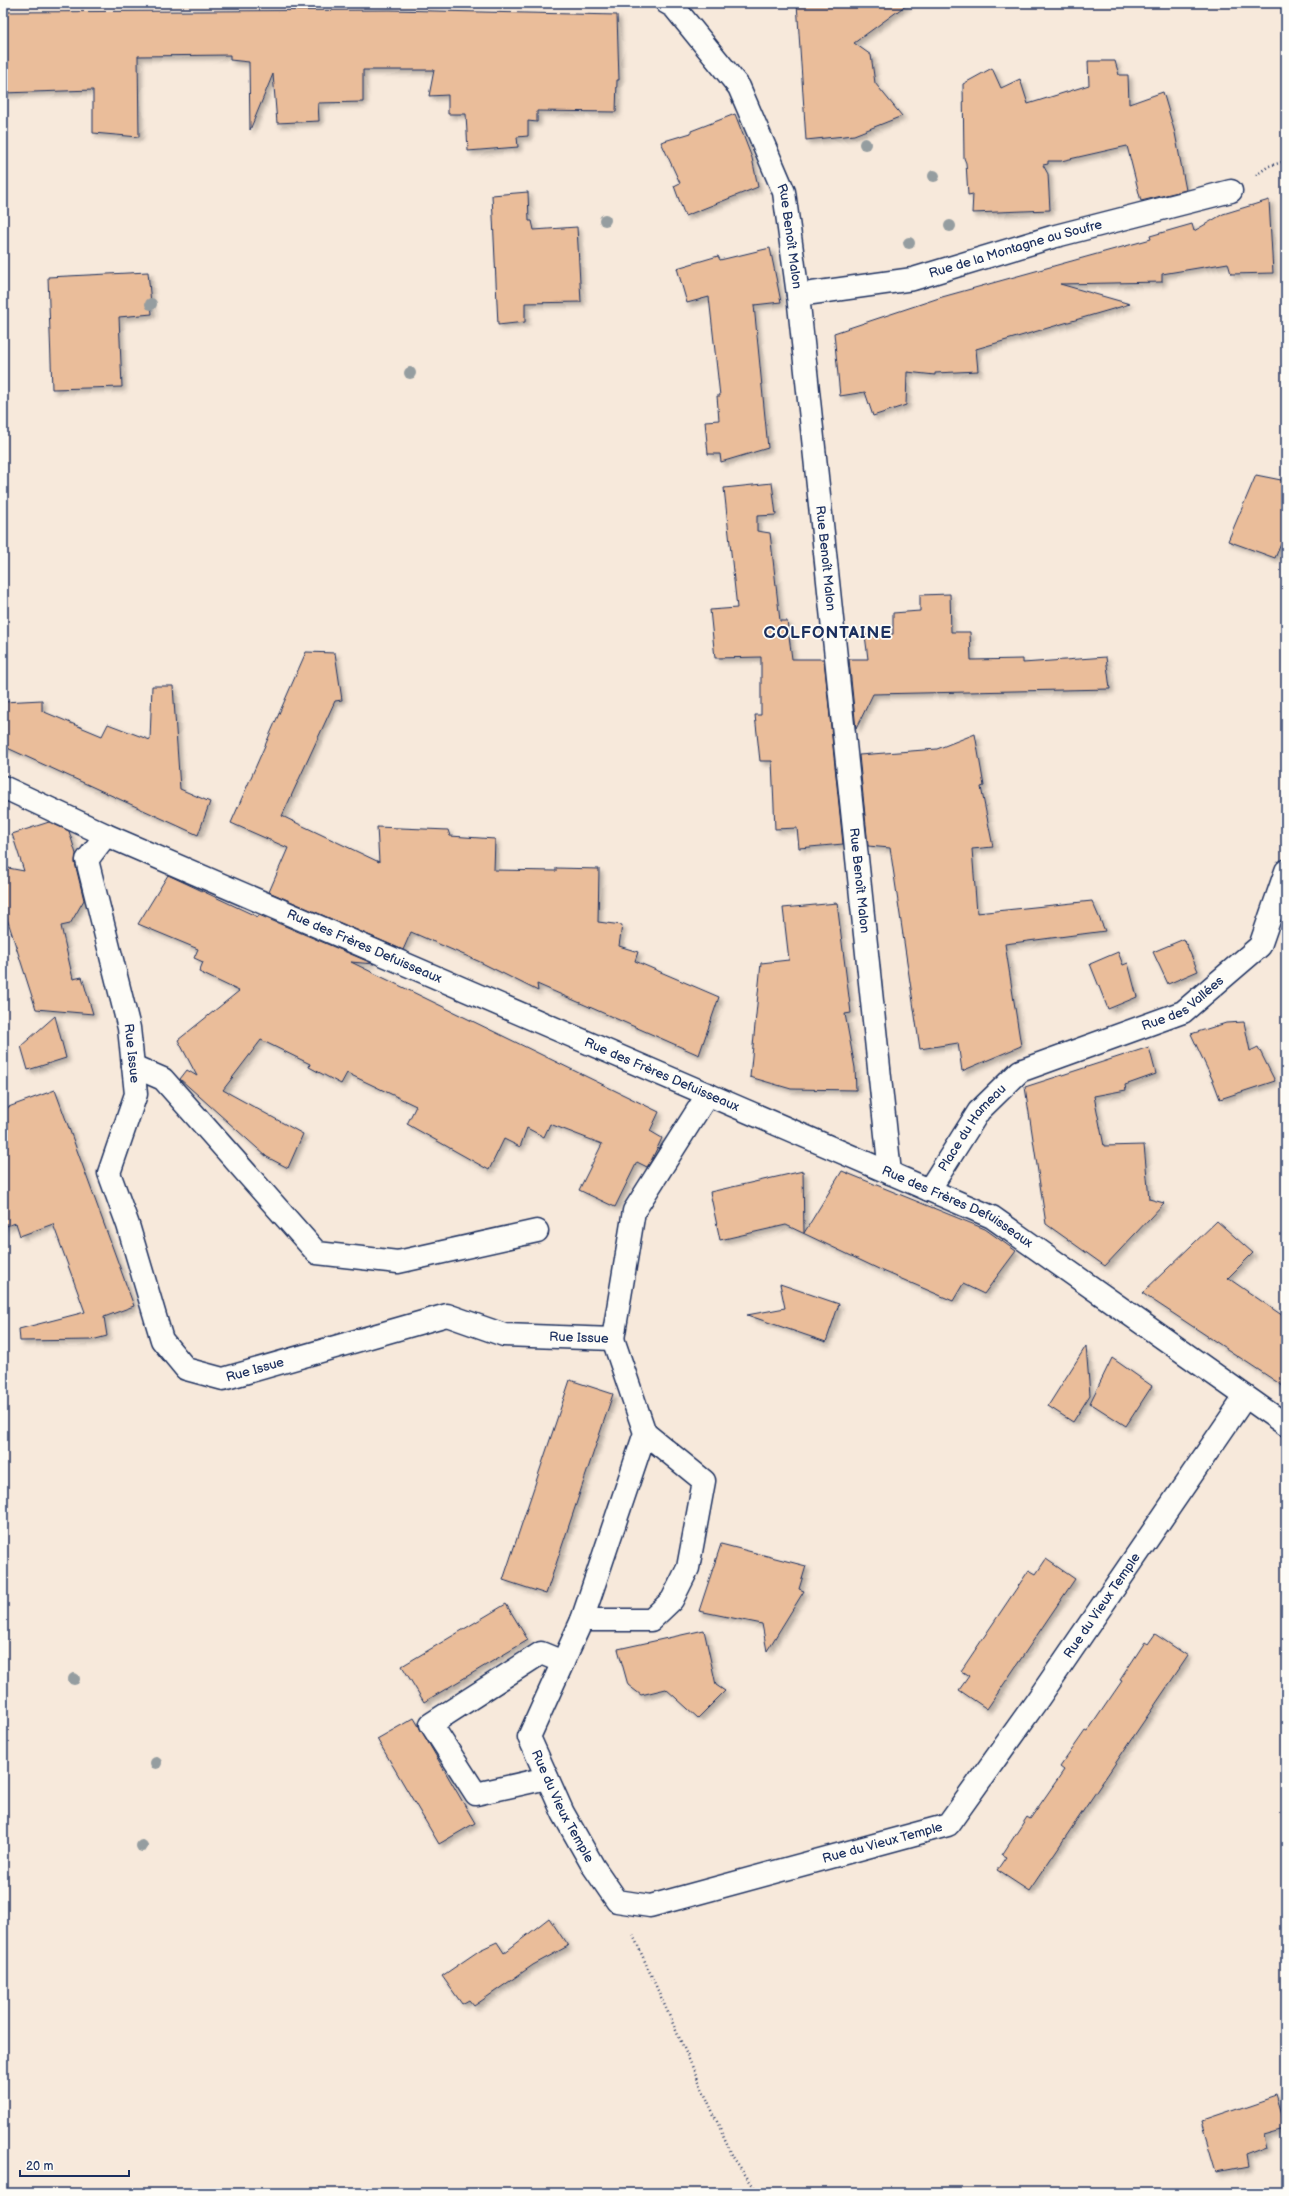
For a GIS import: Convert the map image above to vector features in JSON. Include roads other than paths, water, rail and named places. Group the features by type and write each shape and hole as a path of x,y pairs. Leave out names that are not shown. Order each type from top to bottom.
{"street":[{"name":"Rue Benoît Malon","path":"672,4 739,87 784,192 798,295 890,1173"},
{"name":"Rue de la Montagne au Soufre","path":"798,295 913,279 1052,237 1231,191"},
{"name":"Rue des Frères Defuisseaux","path":"3,787 106,836 992,1217 1286,1425"},
{"name":"Rue Issue","path":"106,836 87,860 129,1028 136,1094 109,1172 128,1225 162,1340 186,1369 223,1379 447,1315 504,1335 613,1339 634,1211 708,1094"},
{"name":"Rue des Vallées","path":"1020,1071 1183,1012 1260,946 1286,871"},
{"path":"133,1066 163,1078 317,1254 398,1262 537,1231"},
{"name":"Place du Hameau","path":"929,1190 979,1111 1020,1071"},
{"path":"582,1620 651,1620 672,1600 688,1568 704,1481 645,1433 613,1339"},
{"name":"Rue du Vieux Temple","path":"645,1433 582,1620 529,1737 563,1814 593,1866 617,1901 650,1906 948,1825 1036,1702 1245,1397"},
{"path":"547,1778 476,1794 431,1724 541,1653 563,1662"}],"district":[{"name":"COLFONTAINE","path":"828,633"}]}
